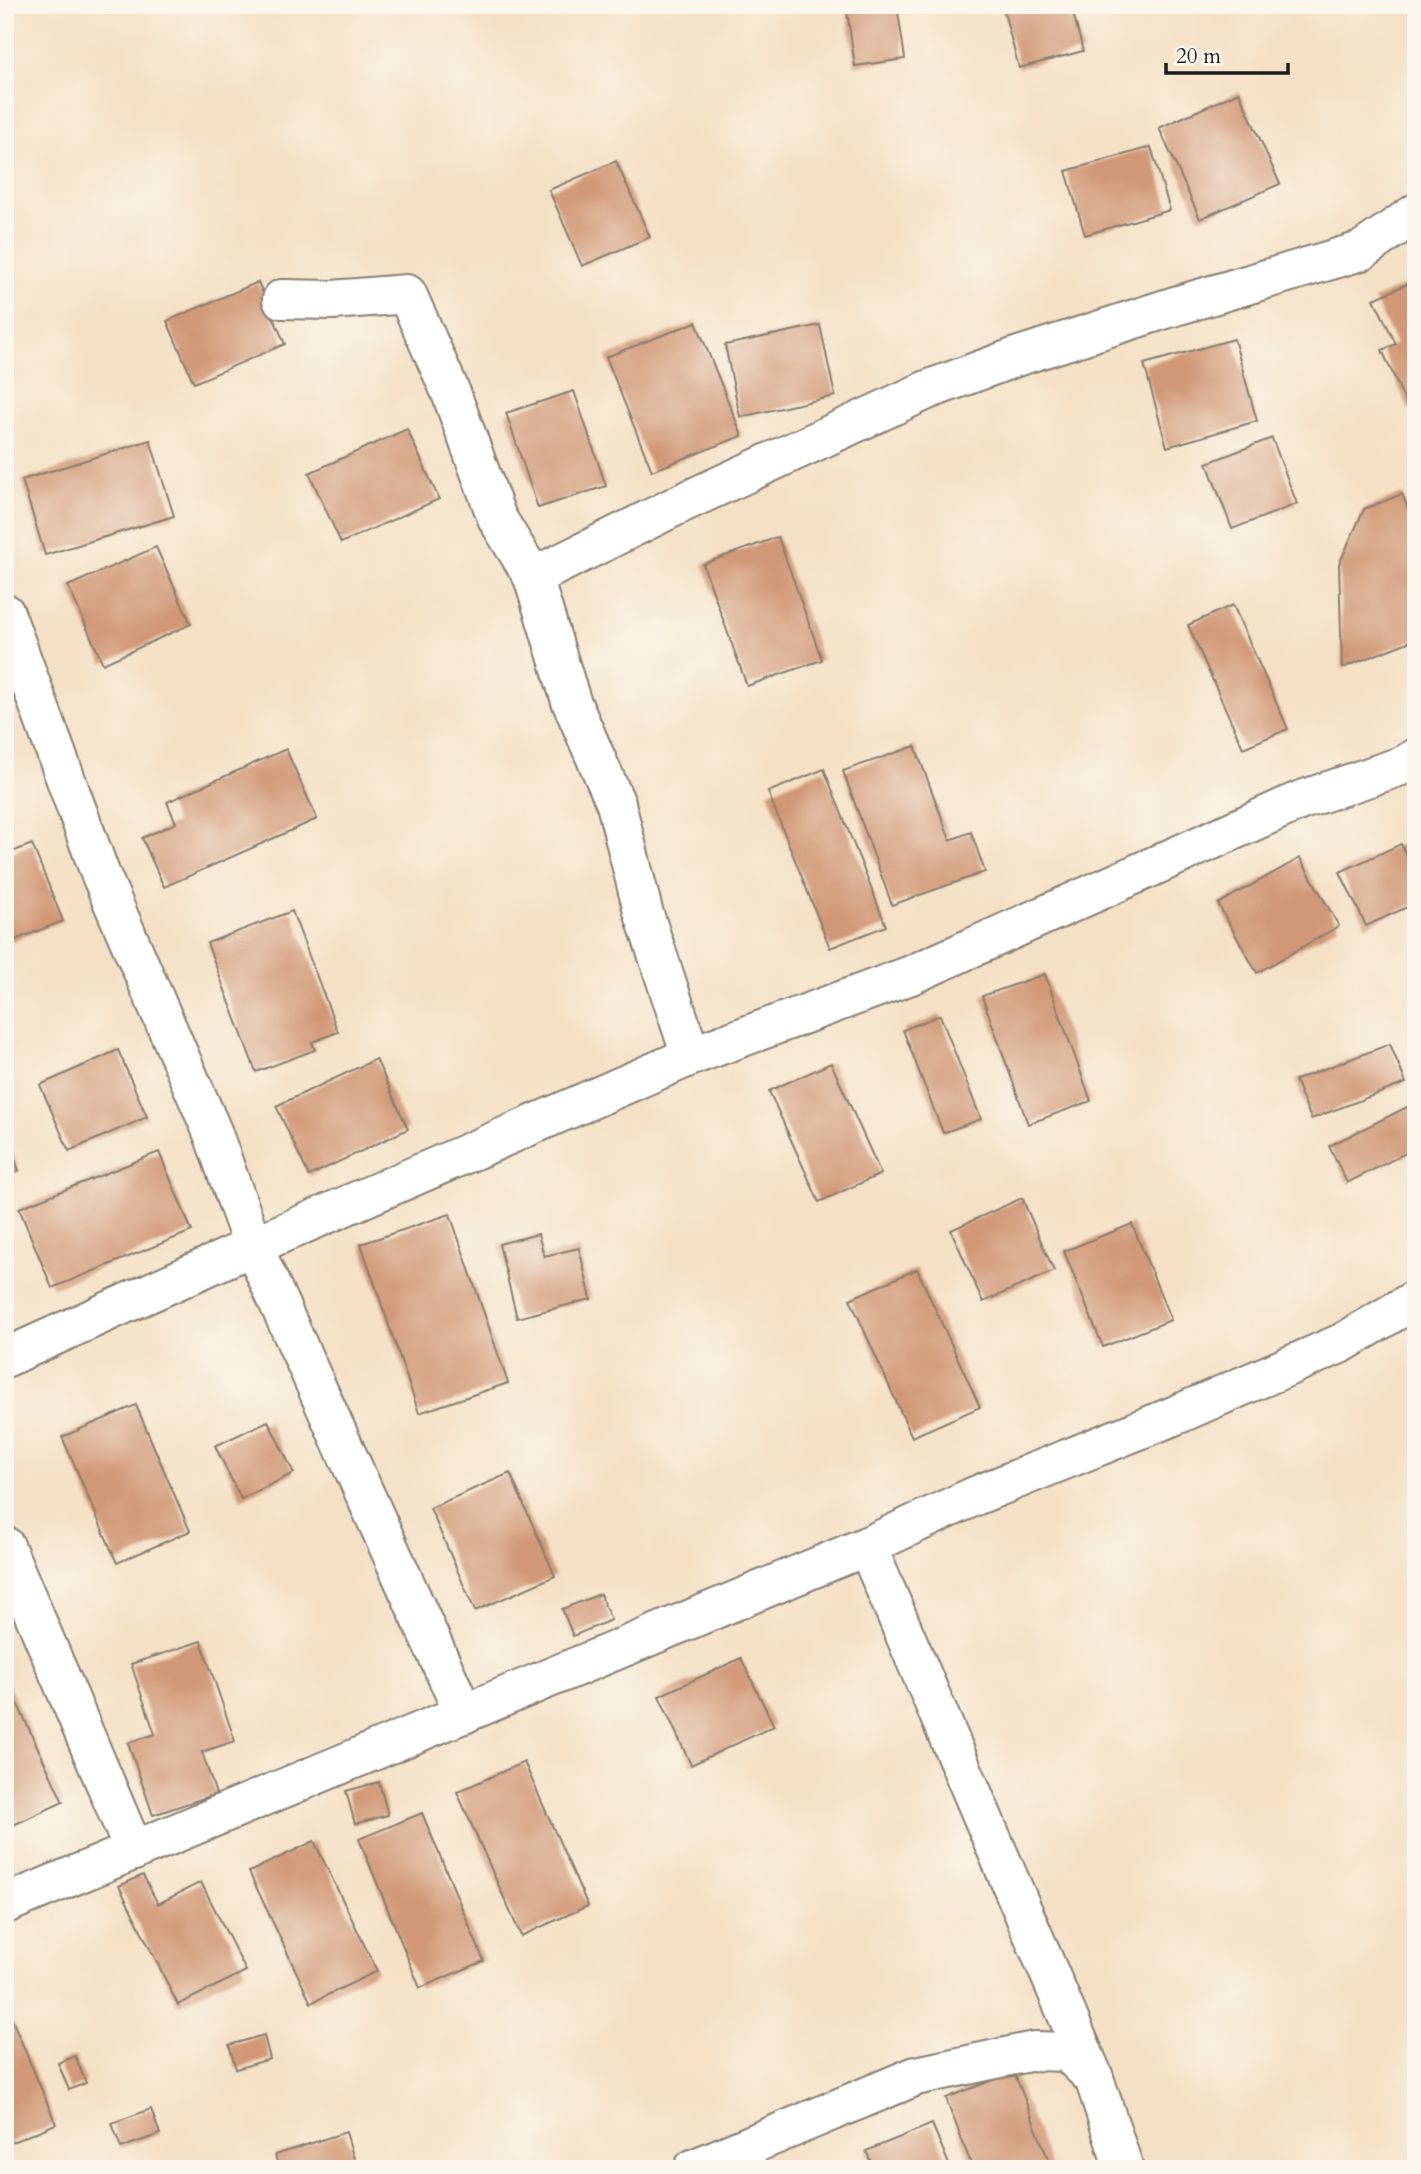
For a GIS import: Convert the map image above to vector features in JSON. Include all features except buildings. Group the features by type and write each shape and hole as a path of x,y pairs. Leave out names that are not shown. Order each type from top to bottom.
{"street":[{"path":"533,577 682,503 927,390 1028,353 1171,307 1361,251 1416,213"},
{"path":"282,299 332,300 407,294 451,393 497,518 533,577 571,701 616,804 643,911 691,1056"},
{"path":"5,613 100,873 212,1131 253,1246 464,1714"},
{"path":"5,1358 253,1246 691,1056 911,975 1299,801 1404,765 1416,758"},
{"path":"5,1905 867,1546 975,1496 1177,1415 1342,1343 1416,1299"},
{"path":"5,1546 134,1851"},
{"path":"867,1546 1094,2078 1124,2169"},
{"path":"693,2169 916,2076 1034,2051 1066,2052 1094,2078"}]}
